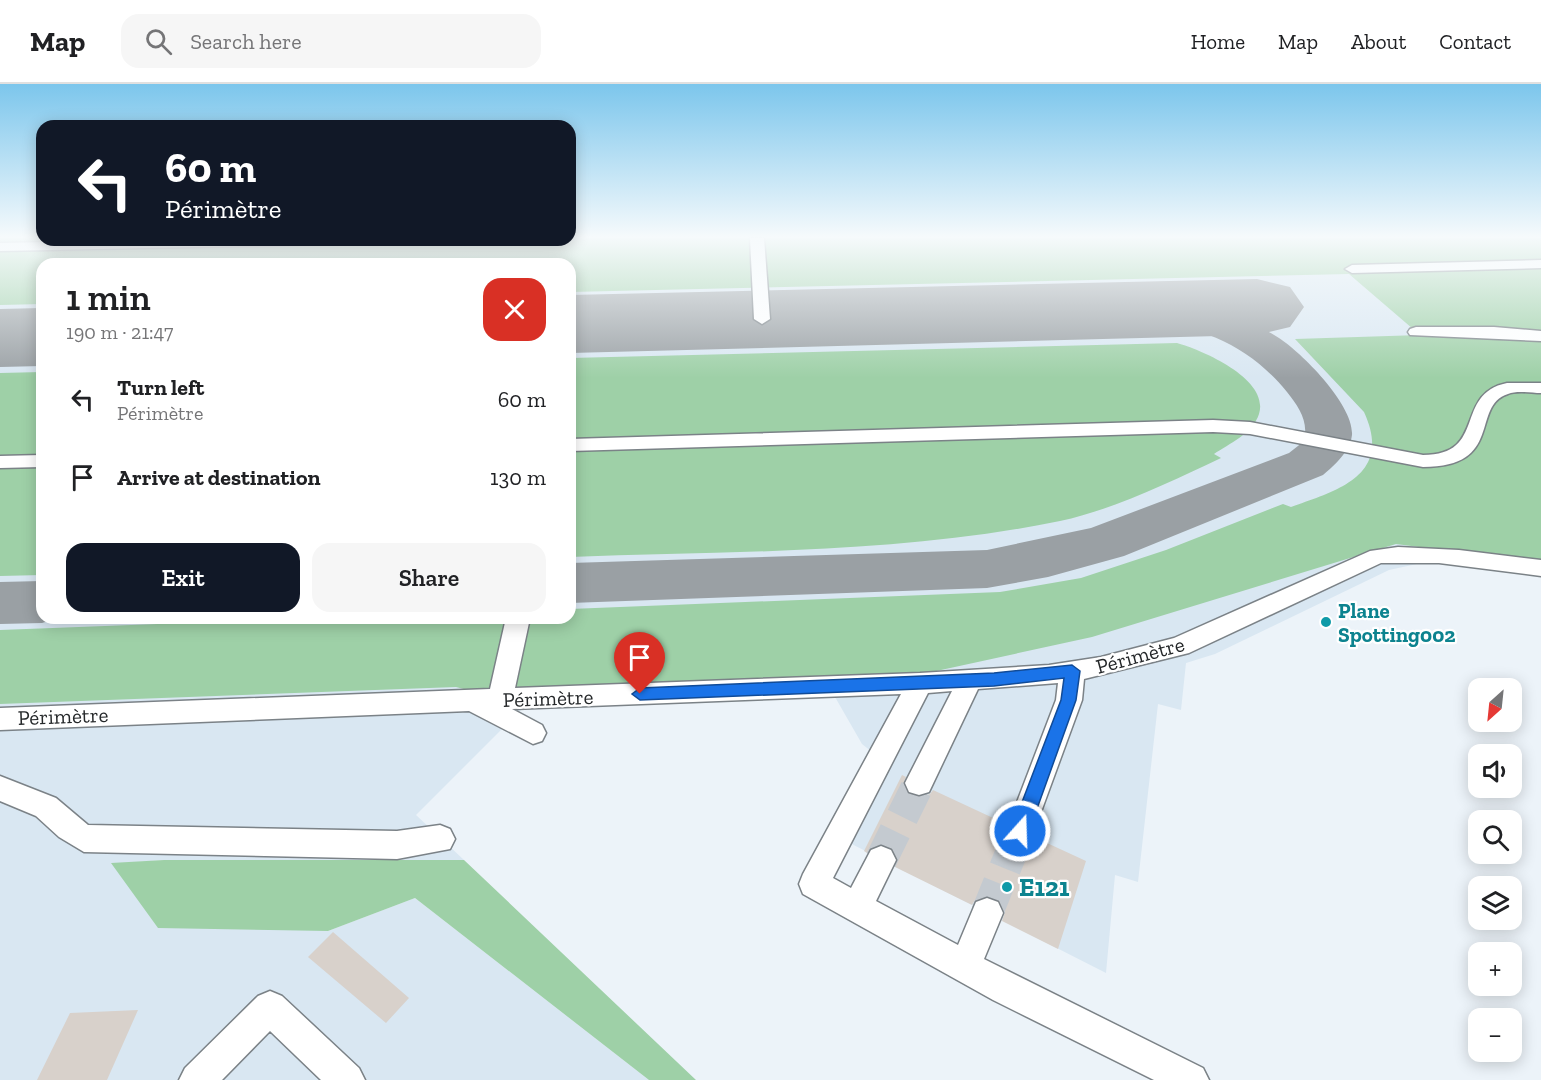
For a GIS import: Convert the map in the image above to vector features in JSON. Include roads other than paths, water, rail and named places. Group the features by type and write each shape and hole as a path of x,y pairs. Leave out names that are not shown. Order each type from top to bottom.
{"lane":[{"path":"760,284 762,319"},
{"path":"1416,332 1494,332 1541,336"},
{"path":"576,445 1214,426 1250,428 1424,461 1443,460 1460,454 1473,438 1489,400 1503,389 1541,388"},
{"path":"0,462 36,461"},
{"name":"Périmètre","path":"0,719 920,683 1072,671 1101,667 1180,646 1378,556 1436,555 1541,568"},
{"path":"500,700 517,624"},
{"path":"1020,831 1069,700 1072,671"},
{"path":"919,783 970,680"},
{"path":"920,683 814,884 965,966 1191,1080"},
{"path":"472,701 533,733"},
{"path":"0,788 46,807 84,838 397,845 440,839"},
{"path":"857,907 881,860"},
{"path":"965,966 987,913"},
{"path":"197,1080 270,1008 347,1080"}],"tunnel":[{"path":"915,790 919,783"},
{"path":"881,860 916,789"},
{"path":"987,913 1020,831"}],"place":[{"name":"Plane Spotting002","path":"1326,622"},
{"name":"E121","path":"1007,887"}]}
